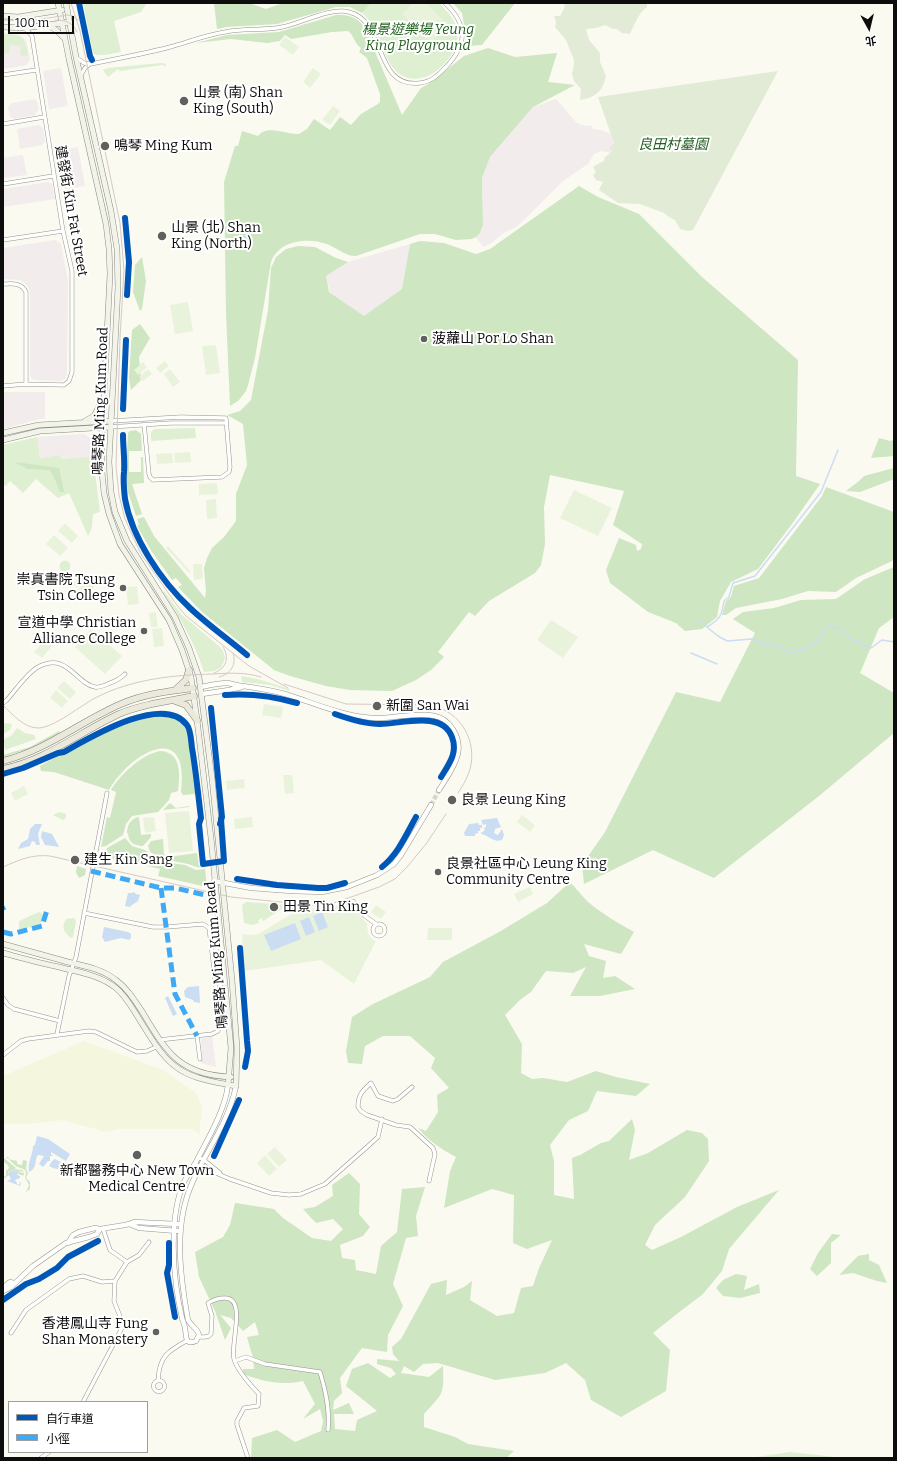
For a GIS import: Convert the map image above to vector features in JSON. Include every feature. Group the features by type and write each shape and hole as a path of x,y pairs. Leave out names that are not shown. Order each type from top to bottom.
{"main road":[{"name":"鳴琴路 Ming Kum Road","path":"58,3 61,24 103,212 109,249 110,287 103,424 103,483 106,504 112,524 125,553 169,620 189,670 193,688 210,831 231,1048 228,1085"},
{"name":"鳴琴路 Ming Kum Road","path":"66,3 80,77 111,211 117,249 118,287 110,424 110,482 113,502 118,522 131,549 180,627 193,659 201,687 222,882 237,1048 236,1086"},
{"path":"3,16 18,17 67,10"},
{"path":"3,27 25,28 69,22"},
{"path":"46,26 56,30 65,39"},
{"path":"82,422 94,416 104,398"},
{"path":"3,434 32,426 82,422 110,424"},
{"path":"3,440 40,431 103,424"},
{"path":"175,690 186,680 189,670"},
{"path":"3,761 25,754 45,745 121,704 144,696 201,687"},
{"path":"3,769 16,766 42,756 96,725 129,710 202,694"},
{"path":"173,700 186,705 197,720"},
{"path":"3,944 100,971 111,976 122,984 134,998 159,1040 174,1057 189,1067 201,1072 236,1077"},
{"path":"3,952 102,979 111,984 121,992 129,1002 156,1047 169,1062 184,1073 200,1079 236,1086"}],"street":[{"path":"76,57 82,62 90,64 158,50 226,31 278,28 331,12 341,11 356,14 366,22 372,31 384,62 394,76 405,82 421,83 431,80 438,75 456,56 461,47 462,36 460,24 445,3"},
{"name":"建發街 Kin Fat Street","path":"3,386 26,384 64,385 71,377 72,271 62,231 36,70 32,36 25,28"},
{"path":"80,77 83,70 90,64"},
{"path":"3,75 36,70"},
{"path":"3,124 44,117"},
{"path":"3,184 53,176"},
{"path":"3,240 62,231"},
{"path":"3,284 19,284 26,292 26,384"},
{"path":"110,424 181,417 226,418 230,467 227,474 222,477 157,481 151,479 149,476 144,424"},
{"path":"110,424 186,422 226,423"},
{"path":"3,703 33,671 44,664 53,663 65,666 87,684 95,687 104,686 117,681 125,674"},
{"path":"201,687 228,683 273,691 363,717 382,719 425,715 443,719 454,731 458,742 458,752 456,761 439,790"},
{"path":"202,694 229,690 243,686"},
{"path":"57,1034 84,913 107,793"},
{"path":"214,880 251,888 317,892 334,890 371,878 391,868 398,860 430,805"},
{"path":"353,900 361,913 376,924"},
{"path":"84,913 153,927 203,924 209,928 219,1027 215,1033 159,1040"},
{"path":"3,998 14,1009 60,1021"},
{"path":"3,1055 24,1040 57,1034 91,1031 135,1051 147,1051 156,1047"},
{"path":"197,1036 200,1059"},
{"path":"412,1087 398,1099 393,1101 378,1096 371,1083 364,1089 359,1097 358,1107 361,1112 367,1115 410,1127 433,1148 435,1154 429,1181"},
{"path":"228,1085 224,1103 184,1182 178,1198 174,1231 176,1281 180,1308 186,1332 185,1336 188,1340 194,1342 199,1337 205,1337 211,1334 212,1316 208,1303 221,1298 228,1298 235,1304 237,1316 234,1342 235,1361 251,1386 259,1394 258,1406 244,1408 237,1421 248,1458"},
{"path":"199,1337 199,1333 196,1329 190,1325 186,1304 180,1256 182,1224 187,1195 234,1099 236,1086"},
{"path":"194,1164 224,1177 271,1193 289,1195 301,1194 313,1190 335,1177 378,1137 382,1119"},
{"path":"198,1157 204,1160 224,1177"},
{"path":"4,1291 6,1285 10,1282 14,1283 35,1265 68,1242 73,1235 79,1232 134,1222 182,1224"},
{"path":"129,1224 139,1228 181,1232"},
{"path":"102,1229 110,1250 127,1262"},
{"path":"84,1401 122,1328 122,1319 114,1301 114,1281 127,1262 139,1255 149,1242"},
{"path":"11,1333 26,1310 69,1279 83,1276 102,1282 114,1281"},
{"path":"186,1332 190,1329 196,1329"},
{"path":"158,1381 161,1363 166,1354 188,1340"},
{"path":"235,1361 246,1357 265,1364 320,1372 326,1390 329,1419 328,1430"}],"shaded area":[{"path":"3,33 20,35 26,40 30,60 27,65 3,69"},
{"path":"61,68 68,106 49,109 43,71"},
{"path":"36,99 39,109 35,115 14,119 10,117 8,107 12,103"},
{"path":"556,99 576,122 581,125 592,126 593,129 611,134 616,150 611,153 602,151 594,154 588,164 563,181 521,223 513,229 505,232 490,244 483,247 476,237 480,233 483,225 482,178 490,157 533,107"},
{"path":"39,125 43,128 45,141 42,145 20,149 17,129"},
{"path":"78,147 85,186 65,189 58,151"},
{"path":"23,155 27,175 3,178 3,158"},
{"path":"49,182 52,184 55,199 3,207 3,189"},
{"path":"55,240 61,244 68,281 67,374 65,379 61,381 34,380 30,375 30,291 27,285 20,280 3,279 3,248"},
{"path":"410,244 402,289 364,317 330,292 326,276 348,262"},
{"path":"45,392 45,419 3,429 3,393"},
{"path":"84,434 91,438 93,456 60,459 59,455 40,458 37,437"},
{"path":"212,1036 216,1067 201,1063 202,1038"}],"green space":[{"path":"83,3 147,3 141,12 114,21 121,52 99,55 93,53"},
{"path":"214,3 249,3 266,9 283,3 371,3 362,13 350,7 336,7 277,24 226,27 217,29"},
{"name":"楊景遊樂場 Yeung King Playground","path":"371,3 439,3 452,18 457,30 457,39 449,58 433,73 424,77 414,79 405,77 397,72 386,57 374,28 362,13"},
{"path":"413,3 426,3 448,25 431,42 402,14"},
{"path":"453,3 515,3 482,45 468,46 462,13"},
{"path":"565,3 647,3 647,7 639,15 630,34 622,33 617,29 613,29 605,25 586,29 589,40 600,53 600,62 606,76 603,86 598,93 590,98 580,100 581,89 574,81 572,74 574,60 566,40 555,27 556,21 554,17 560,16 564,9"},
{"path":"336,15 352,17 365,28 402,115 421,88 430,83 464,56 488,48 515,57 557,53 548,82 575,85 533,107 490,157 482,178 483,225 480,233 476,237 472,239 456,240 435,234 420,234 356,256 352,256 327,244 311,241 294,242 280,249 271,262 255,358 248,385 246,391 239,400 230,406 226,313 224,182 235,146 238,146 242,131 258,136 266,131 272,130 299,134 307,129 314,119 330,130 340,117 351,125 361,114 380,102 380,94 367,58 359,52 361,48 348,31 332,32 291,39 285,35 280,41 267,43 231,39 196,43 227,35 279,32"},
{"path":"3,34 15,35 22,38 24,40 28,56 20,55 21,46 10,45 9,54 3,53"},
{"path":"285,37 299,47 293,55 279,45"},
{"path":"161,63 166,64 166,66 162,65 120,71 118,69 108,77 103,70 108,68"},
{"path":"313,68 321,74 310,88 303,82"},
{"name":"良田村墓園","path":"778,71 693,230 688,231 680,229 675,220 664,213 640,204 618,203 599,190 603,182 596,180 593,175 596,172 593,167 605,160 604,158 613,151 609,148 614,143 598,97"},
{"path":"333,106 340,111 330,125 322,120"},
{"path":"579,186 598,197 639,214 702,277 798,360 796,476 820,484 758,569 731,582 720,601 717,617 702,629 685,631 676,623 648,612 610,583 606,570 619,538 636,545 637,551 641,549 642,544 613,525 624,491 550,475 544,507 545,544 541,565 535,573 489,601 475,616 469,612 438,652 444,657 431,670 416,680 392,691 350,690 326,686 274,670 201,611 178,587 182,585 176,578 172,580 152,552 137,526 139,525 137,519 144,517 154,536 205,598 206,591 204,568 207,558 212,548 224,537 236,521 236,494 247,465 243,424 227,415 240,411 251,400 268,310 271,268 276,257 286,249 298,246 315,247 336,258 348,262 326,276 329,292 364,316 402,289 410,244 420,241 444,243 476,254 490,249"},
{"path":"142,257 146,281 142,309 140,311 133,292 135,265"},
{"path":"188,302 193,331 175,334 170,305"},
{"path":"140,324 150,338 139,357 141,380 131,390 129,378 132,330"},
{"path":"216,345 220,373 206,375 202,346"},
{"path":"165,361 169,366 160,373 156,368"},
{"path":"143,362 147,367 138,375 134,370"},
{"path":"148,369 152,374 143,381 139,377"},
{"path":"170,369 180,382 173,387 164,374"},
{"path":"195,428 196,438 151,441 151,432 154,429"},
{"path":"136,430 141,434 142,451 129,451 129,472 141,472 141,457 143,457 144,483 132,484 142,514 136,516 128,492 126,476 128,433"},
{"path":"37,437 40,458 60,455 61,459 93,456 100,512 93,514 92,528 88,536 69,493 58,498 36,479 23,493 10,481 6,486 3,485 3,445"},
{"path":"879,438 890,441 894,440 894,456 871,458"},
{"path":"190,452 191,462 175,463 174,453"},
{"path":"172,453 173,463 157,464 156,454"},
{"path":"14,462 59,468 64,492 60,492 54,477 49,470 28,469"},
{"path":"894,468 894,479 860,492 846,491 864,476"},
{"path":"217,483 218,494 199,495 199,484"},
{"path":"826,487 894,512 894,557 892,561 856,578 836,592 808,591 782,599 736,608 726,615 722,615 726,601 731,597 734,586 759,578 822,496"},
{"path":"574,490 612,508 598,536 560,518"},
{"path":"216,499 217,518 207,519 206,500"},
{"path":"65,523 78,536 72,543 58,531"},
{"path":"54,535 68,548 60,556 46,544"},
{"path":"168,546 191,572 189,573 166,548"},
{"path":"65,560 69,562 71,566 69,570 65,572 61,570 59,566 61,562"},
{"path":"193,564 202,564 203,579 194,580"},
{"path":"894,567 894,617 879,628 860,673 894,693 894,733 819,796 714,878 653,850 584,884 582,865 605,832 676,692 720,702 755,633 733,619 743,612 774,608 801,600 836,599 865,579"},
{"path":"80,575 85,579 77,588 73,584"},
{"path":"89,578 96,585 85,598 77,591"},
{"path":"137,586 139,604 128,605 126,587"},
{"path":"164,591 182,615 223,651 225,658 221,668 214,671 204,672 192,641 163,592"},
{"path":"156,612 158,627 151,627 149,613"},
{"path":"551,620 578,637 563,658 537,640"},
{"path":"162,628 164,646 154,647 152,629"},
{"path":"91,629 122,656 105,674 75,647"},
{"path":"47,638 54,644 42,658 34,652"},
{"path":"241,676 258,679 289,689 290,691 270,685 242,682"},
{"path":"64,681 76,692 70,699 57,688"},
{"path":"56,690 68,701 62,708 50,698"},
{"path":"264,704 283,707 281,718 262,715"},
{"path":"152,715 173,717 181,722 188,731 196,794 183,795 181,792 181,769 176,755 168,749 156,749 143,755 130,764 118,776 109,790 54,772 41,771 40,766 90,738"},
{"path":"3,723 12,724 10,730 3,734"},
{"path":"17,728 25,733 34,735 36,739 5,750 3,740 12,735"},
{"path":"59,731 60,733 35,747 3,757 3,755 30,747"},
{"path":"161,751 173,756 176,760 179,772 178,791 171,793 169,800 158,812 132,816 126,824 123,835 106,846 101,847 107,817 110,818 116,792 111,790 120,778 140,760"},
{"path":"283,775 292,775 294,793 285,794"},
{"path":"244,779 245,788 227,790 226,781"},
{"path":"24,786 28,794 15,801 11,793"},
{"path":"170,803 176,808 189,807 163,810"},
{"path":"189,811 193,851 169,853 165,813"},
{"path":"59,812 66,814 66,818 63,820 53,815"},
{"path":"522,815 535,825 530,832 517,822"},
{"path":"139,817 141,835 151,834 151,837 143,846 133,843 127,833 130,822"},
{"path":"154,817 156,831 145,833 143,818"},
{"path":"252,817 253,827 235,829 234,819"},
{"path":"125,838 132,846 148,852 149,855 146,866 99,855 100,851 105,853 107,848"},
{"path":"163,839 164,854 168,857 197,853 199,866 205,865 205,867 196,867 170,860 150,852 148,846 151,841"},
{"path":"150,856 155,856 171,863 185,865 196,870 205,869 207,887 158,876 160,869 148,866"},
{"path":"77,866 86,869 85,875 79,878 76,872"},
{"path":"570,882 592,905 610,918 634,932 621,954 584,944 589,956 606,961 603,978 615,976 635,989 600,996 570,996 586,967 573,973 546,971 531,992 521,999 505,1015 522,1044 521,1073 532,1079 543,1078 567,1082 596,1071 650,1084 636,1096 597,1091 588,1111 569,1120 550,1145 554,1161 554,1195 574,1199 572,1158 601,1143 609,1141 632,1119 635,1130 629,1160 648,1153 687,1130 702,1133 708,1139 709,1161 685,1197 655,1225 645,1245 652,1250 681,1237 737,1207 779,1190 729,1249 722,1271 703,1294 653,1333 670,1350 666,1391 621,1417 591,1400 585,1380 566,1363 545,1373 495,1380 438,1363 423,1364 414,1372 404,1366 401,1373 429,1377 443,1366 443,1383 441,1393 424,1414 424,1427 455,1437 468,1444 514,1451 506,1458 251,1458 252,1438 277,1430 295,1442 321,1431 323,1421 320,1409 303,1419 315,1404 303,1381 280,1383 257,1379 242,1374 243,1369 254,1369 253,1358 247,1337 259,1335 255,1322 243,1331 231,1318 220,1315 231,1328 225,1340 215,1311 199,1277 195,1252 223,1237 230,1225 235,1203 274,1209 283,1218 312,1238 331,1241 343,1229 333,1219 316,1223 303,1209 315,1207 333,1196 332,1185 349,1173 360,1184 359,1214 370,1227 363,1236 340,1245 342,1258 355,1260 356,1270 376,1274 381,1246 397,1232 402,1189 425,1187 416,1216 418,1236 406,1238 393,1284 403,1306 388,1335 387,1352 362,1348 340,1378 342,1393 334,1401 333,1410 349,1403 354,1414 334,1414 335,1429 355,1431 357,1420 377,1411 346,1386 352,1369 368,1363 390,1378 396,1374 391,1368 377,1364 377,1359 399,1361 393,1354 392,1347 401,1339 431,1284 447,1280 446,1295 464,1287 472,1281 470,1300 497,1316 514,1313 521,1288 533,1286 539,1268 552,1240 527,1249 513,1243 514,1195 492,1189 444,1208 450,1171 456,1157 426,1137 418,1128 426,1131 438,1112 437,1095 449,1088 431,1068 435,1058 410,1036 383,1036 365,1046 362,1064 348,1063 346,1051 352,1017 373,1004 430,977 443,962 499,932 547,903"},
{"path":"530,887 533,894 518,902 514,894"},
{"path":"246,902 288,905 263,921 261,918 258,921 259,923 253,925 244,923 242,905"},
{"path":"347,904 367,923 368,934 373,940 376,941 354,984 321,960 244,971 242,934 258,934 297,911"},
{"path":"376,905 386,912 381,919 371,912"},
{"path":"39,912 44,915 41,924 19,930 19,921"},
{"path":"74,918 76,921 73,937 71,938 65,932 64,925 66,919"},
{"path":"428,928 452,928 452,940 427,940"},
{"path":"84,1041 163,1070 196,1093 202,1107 199,1136 197,1132 192,1129 119,1129 106,1132 63,1120 28,1124 3,1124 3,1076"},
{"path":"275,1147 287,1160 279,1167 267,1154"},
{"path":"265,1155 277,1169 269,1176 257,1163"},
{"path":"4,1158 16,1168 14,1169 22,1170 24,1172 19,1172 24,1173 24,1175 20,1175 16,1171 12,1170 8,1172 9,1175 3,1179 9,1168 4,1162"},
{"path":"8,1159 17,1161 17,1164 22,1165 23,1160 27,1161 26,1169 28,1173 26,1178 30,1182 30,1189 26,1192 29,1185 25,1178 25,1170 16,1166"},
{"path":"832,1234 841,1235 831,1243 831,1263 817,1276 810,1269 818,1253"},
{"path":"869,1254 869,1260 879,1265 887,1283 853,1273 839,1275 858,1256"},
{"path":"736,1274 747,1276 744,1290 759,1284 760,1293 740,1298 723,1296 716,1288 723,1280"},
{"path":"790,1452 835,1457 836,1458 750,1458"}],"water":[{"path":"497,818 501,827 495,829 494,833 498,835 502,829 504,835 502,840 499,841 481,834 485,830 484,828 486,827 486,824 483,825 481,820"},
{"path":"478,823 479,825 482,825 482,828 480,828 480,831 475,834 475,836 465,836 464,833 469,824"},
{"path":"35,824 42,824 38,834 40,845 36,845 35,842 32,841 30,846 18,849 21,843 28,839 30,829"},
{"path":"42,831 52,834 59,847 45,845 41,837"},
{"path":"134,892 140,895 138,901 130,907 125,906 128,893"},
{"path":"322,912 328,927 319,931 313,916"},
{"path":"309,917 315,932 306,936 300,921"},
{"path":"295,923 301,939 271,951 264,935"},
{"path":"104,927 128,932 131,934 131,938 129,940 121,938 105,942 102,937"},
{"path":"199,986 200,1003 194,1002 193,1000 185,997 184,991 188,987"},
{"path":"168,996 177,1014 173,1016 165,998"},
{"path":"37,1136 48,1139 70,1154 66,1161 51,1152 53,1156 50,1156 50,1161 48,1161 43,1167 39,1164 44,1156 38,1155 34,1168 29,1172 29,1162"},
{"path":"55,1159 64,1164 62,1170 49,1166"},
{"path":"12,1170 18,1172 17,1175 20,1176 20,1178 15,1180 18,1185 20,1184 19,1181 21,1183 20,1186 7,1181 11,1179 8,1173"}],"waterway":[{"path":"707,627 720,617 724,601 729,597 733,583 755,576 821,492 838,450"},
{"path":"697,619 718,636 727,641 752,639 781,647 786,651 793,653 807,648 818,640 825,630 831,626 843,630 850,639 871,648 882,640 894,642"},
{"path":"691,653 717,664"}],"tunnel":[{"path":"431,805 439,790"}],"tram line":[{"path":"71,3 80,31 120,223 124,270 120,338 116,466 119,495 125,519 141,554 186,616 249,666 288,688"},
{"path":"3,20 28,21 68,15 73,16 78,20"},
{"path":"55,20 68,22 77,32"},
{"path":"214,673 221,669 226,663 226,655 223,647"},
{"path":"219,677 227,674 232,668 234,661 233,653"},
{"path":"3,705 23,723 28,726 38,728 52,724 97,697 139,682 183,675 225,673 255,675 261,677"},
{"path":"284,684 346,704 427,705 447,711 462,725 467,734 472,754 470,769 458,793"},
{"path":"3,867 31,857 50,856 231,897 310,905 326,905 379,887 395,879 426,844 446,814"}],"marked path":[{"path":"91,871 161,888 175,888 210,896"},
{"path":"161,888 175,994 197,1036"},
{"path":"3,932 11,934 42,926 47,910"}],"cycle path":[{"path":"79,3 92,60"},
{"path":"125,218 129,262 127,295"},
{"path":"123,409 126,340"},
{"path":"123,435 125,499 134,529 141,544 159,572 179,597 204,620 247,655"},
{"path":"225,695 243,694 297,703"},
{"path":"211,708 222,817 220,824"},
{"path":"3,774 64,752 90,737 126,721 144,716 161,714 176,716 187,725 190,733 201,818 199,824 203,864 224,861 221,819"},
{"path":"335,714 357,721 374,724 420,720 439,724 447,729 454,743 452,758 441,777"},
{"path":"382,867 393,856 416,817"},
{"path":"237,879 277,885 318,888 327,888 345,883"},
{"path":"240,948 248,1051 245,1067"},
{"path":"214,1156 239,1100"},
{"path":"3,1300 26,1284 39,1279 57,1268 68,1257 98,1241"},
{"path":"169,1243 169,1265 167,1273 175,1317"}],"place":[{"name":"山景 (南) Shan King (South)","path":"184,101"},
{"name":"鳴琴 Ming Kum","path":"105,146"},
{"name":"山景 (北) Shan King (North)","path":"162,236"},
{"name":"菠蘿山 Por Lo Shan","path":"424,339"},
{"name":"崇真書院 Tsung Tsin College","path":"123,588"},
{"name":"宣道中學 Christian Alliance College","path":"144,631"},
{"name":"新圍 San Wai","path":"377,706"},
{"name":"良景 Leung King","path":"452,800"},
{"name":"建生 Kin Sang","path":"75,860"},
{"name":"良景社區中心 Leung King Community Centre","path":"438,872"},
{"name":"田景 Tin King","path":"274,907"},
{"name":"新都醫務中心 New Town Medical Centre","path":"137,1155"},
{"name":"香港鳳山寺 Fung Shan Monastery","path":"156,1332"}]}
